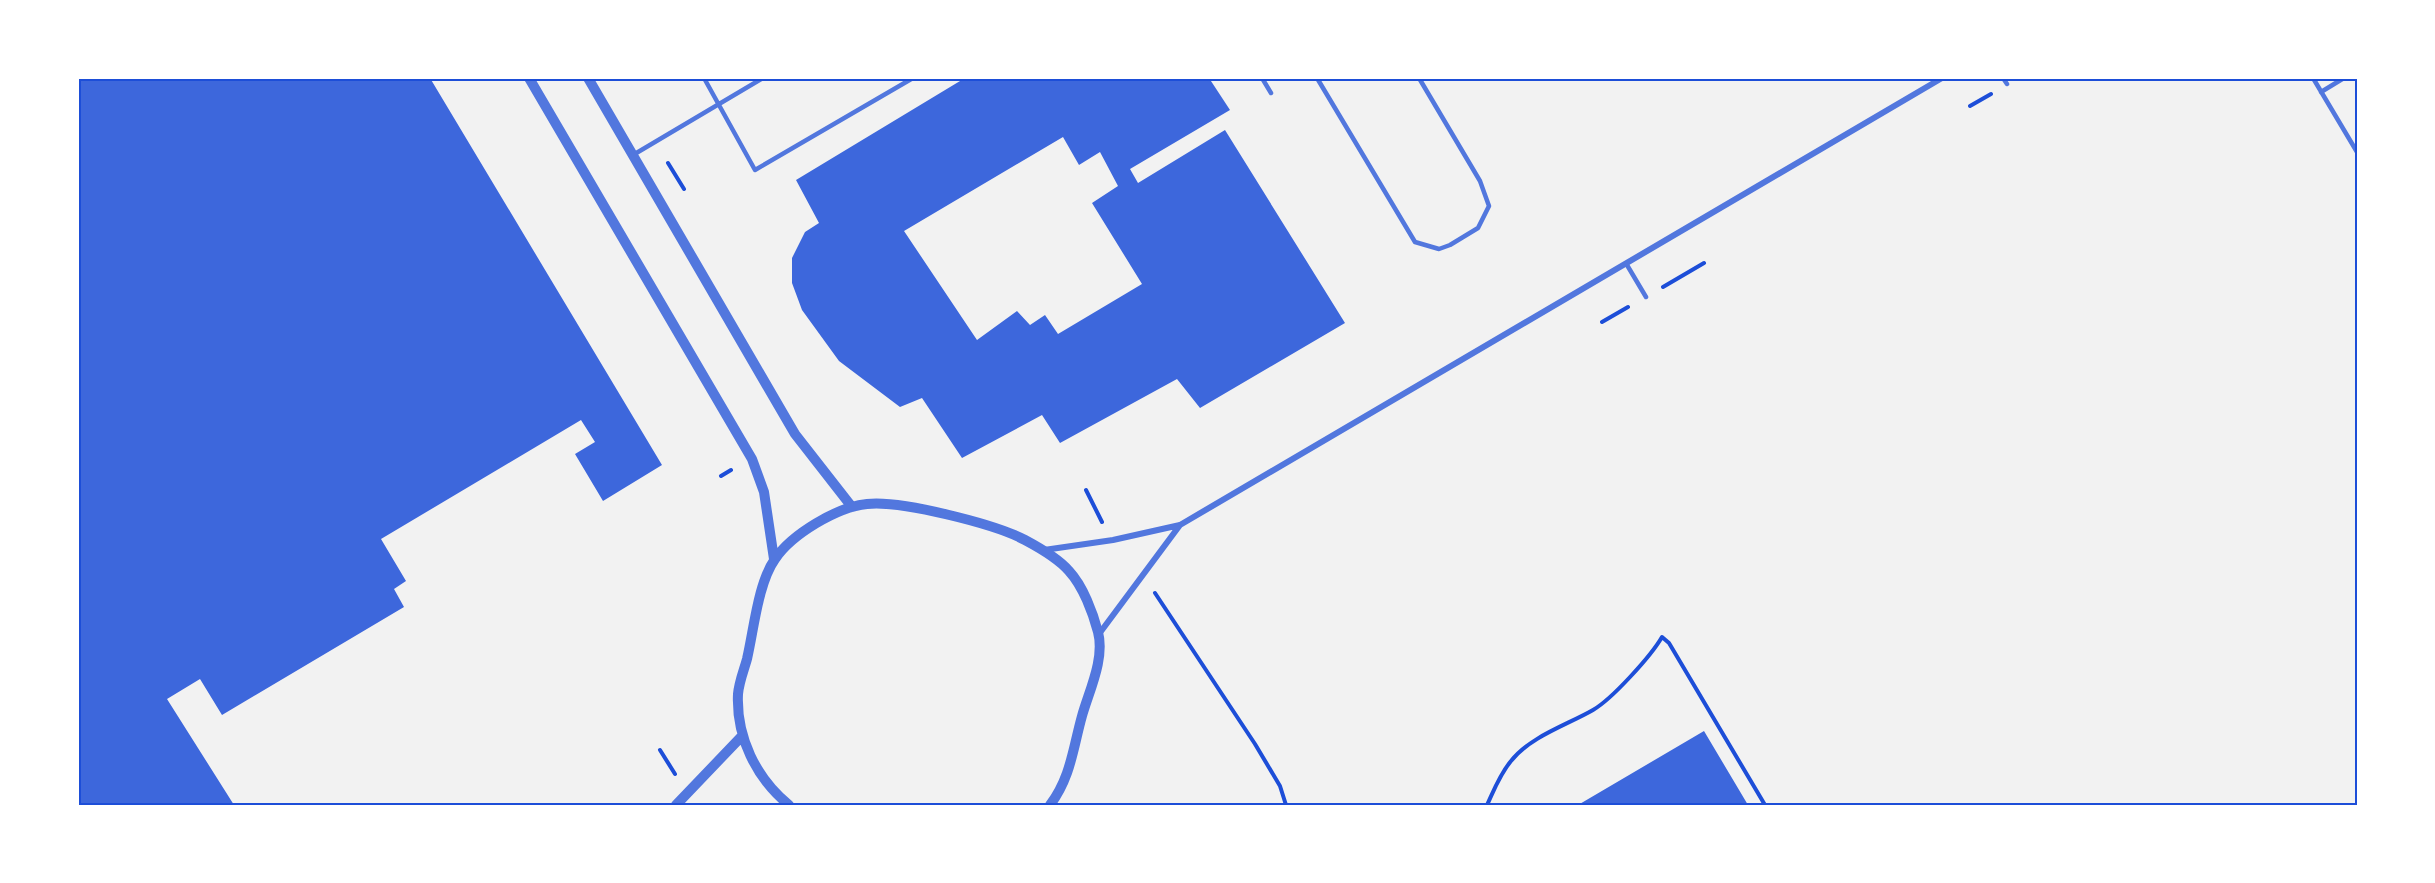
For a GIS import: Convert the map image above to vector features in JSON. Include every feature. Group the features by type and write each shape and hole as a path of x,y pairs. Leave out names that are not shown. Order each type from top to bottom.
{"street":[{"path":"529,78 752,459 764,492 774,559"},
{"path":"588,78 795,434 852,507"},
{"path":"1043,550 1113,540 1180,525 1627,265 1942,78"},
{"path":"789,805 776,795 752,761 741,736 738,693 765,579 774,559 787,545 826,518 852,507 867,504 902,505 983,525 1023,539 1043,550 1070,572 1087,601 1099,634 1098,660 1068,773 1052,804"},
{"path":"1099,634 1180,525"},
{"path":"676,805 741,736"}],"lane":[{"path":"704,78 755,170 913,78"},
{"path":"633,155 763,78"},
{"path":"1262,78 1271,93"},
{"path":"1317,78 1415,242 1439,249 1478,228 1489,206 1480,182 1419,78"},
{"path":"2003,78 2007,84"},
{"path":"2313,78 2357,152"},
{"path":"2321,92 2344,78"},
{"path":"1627,265 1646,297"}],"path":[{"path":"721,476 732,470"},
{"path":"1086,490 1097,514"},
{"path":"1162,600 1255,744 1280,786 1286,805"},
{"path":"1487,805 1512,759 1534,741 1596,708 1652,654 1662,637 1669,643 1765,805"},
{"path":"660,750 675,774"}],"building":[{"path":"78,78 430,78 662,465 603,501 575,454 595,442 581,420 381,539 406,581 394,589 404,607 222,715 200,679 167,699 234,805 78,805"},
{"path":"965,78 1209,78 1230,110 1130,169 1138,183 1225,130 1345,323 1200,408 1177,379 1060,443 1042,415 962,458 922,398 900,407 839,361 802,310 792,283 792,258 805,232 819,223 796,180","holes":["1063,137 1079,165 1100,152 1118,186 1092,203 1142,284 1058,334 1045,315 1030,325 1017,311 977,340 904,231"]},
{"path":"1704,731 1748,805 1578,805"}]}
